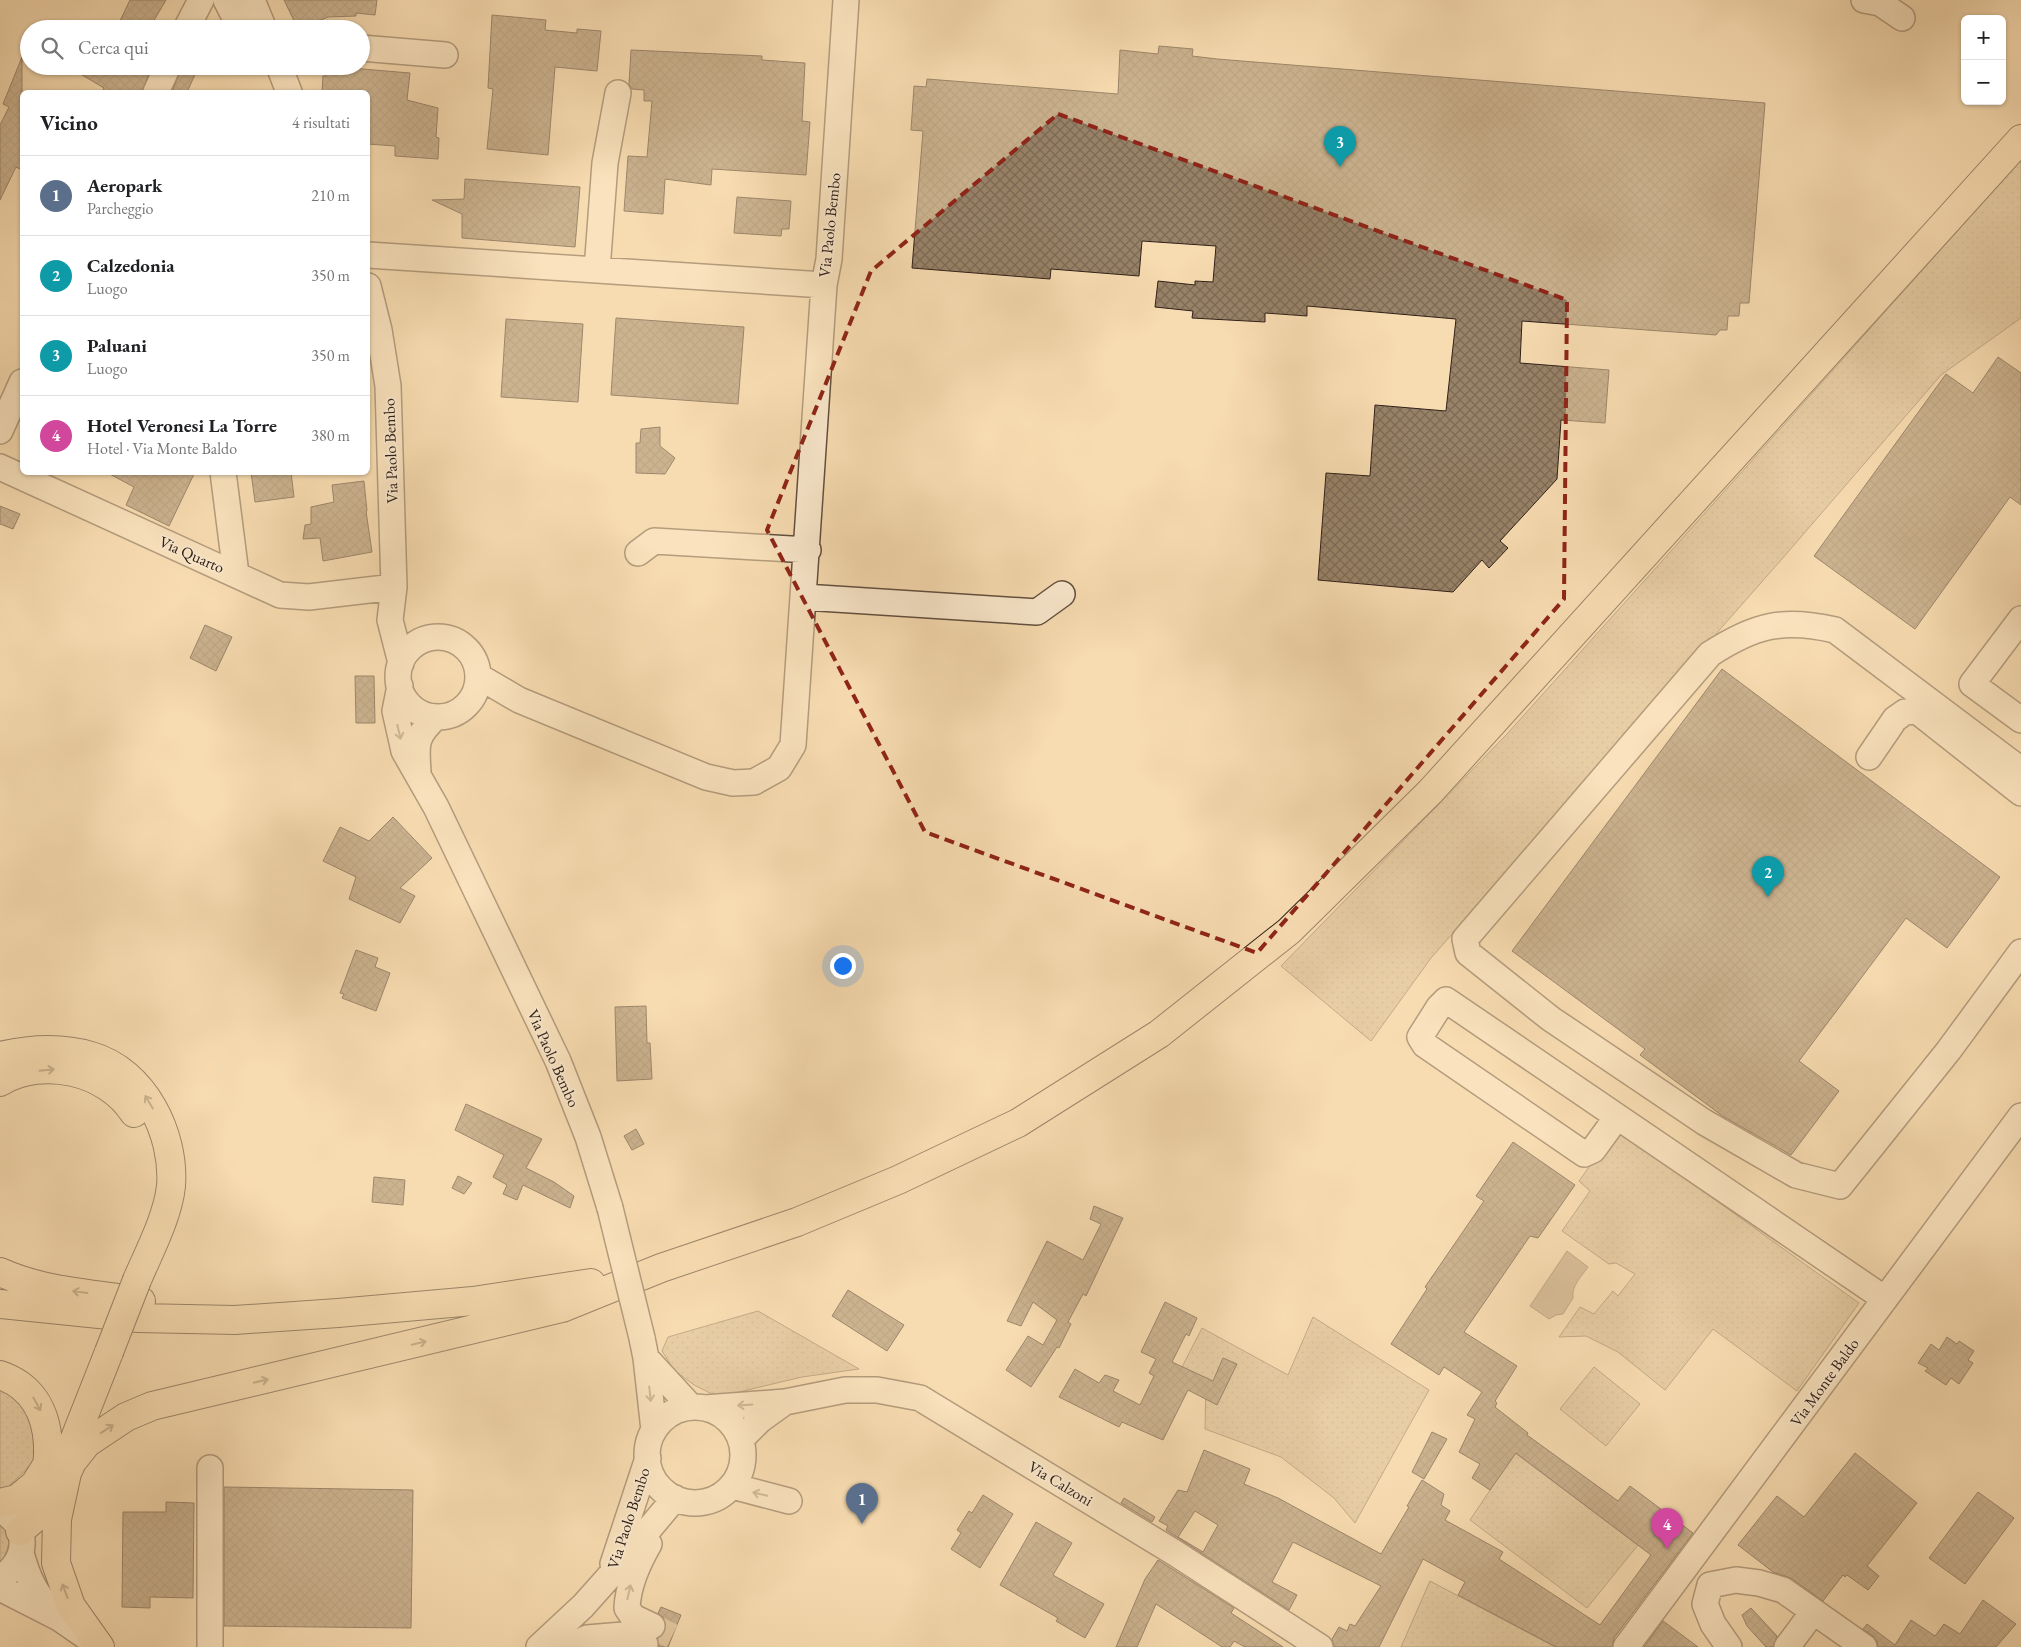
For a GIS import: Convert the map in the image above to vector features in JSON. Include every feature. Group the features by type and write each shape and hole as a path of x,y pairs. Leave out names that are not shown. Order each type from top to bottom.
{"highway":[{"path":"0,1503 17,1499 35,1484 55,1478 72,1462 87,1443 126,1417 152,1406 562,1308 661,1268 797,1222 898,1180 1018,1123 1159,1034 1289,931 1430,792 2021,139"},
{"path":"0,1056 21,1051 56,1049 92,1056 118,1069 144,1093 160,1122 171,1159 171,1188 164,1214 130,1279"},
{"path":"0,1082 28,1072 55,1069 84,1074 108,1086 130,1106 144,1129 155,1157 155,1183 150,1209 130,1279 43,1511 20,1542"},
{"path":"0,1304 138,1318 235,1320 473,1301 578,1286 661,1268"},
{"path":"0,1272 17,1280 58,1289 147,1302 338,1313"},
{"path":"0,1375 10,1378 30,1392 44,1416 47,1432 47,1466 55,1478 57,1519 56,1564 71,1606 101,1647"}],"street":[{"path":"191,20 201,0"},
{"path":"226,0 236,20"},
{"path":"252,0 260,20"},
{"name":"Via Paolo Bembo","path":"370,255 824,285 829,259 846,0"},
{"path":"1864,0 1880,3 1902,18"},
{"path":"370,49 445,55"},
{"path":"157,90 164,75"},
{"path":"282,75 288,90"},
{"path":"597,270 605,163 618,93"},
{"path":"478,676 519,700 706,777 733,783 754,782 778,768 794,745 824,285"},
{"name":"Via Paolo Bembo","path":"370,305 375,351 388,386 394,587 390,620 400,675 409,704 417,711 436,717"},
{"path":"0,431 20,386"},
{"name":"Via Quarto","path":"0,467 280,595 309,597 394,587"},
{"path":"223,475 236,574"},
{"path":"638,553 654,541 808,550"},
{"name":"Via Paolo Bembo","path":"394,587 405,618 422,641 413,646 400,675 395,711 404,751 436,807 558,1061 588,1137 610,1208 644,1348 654,1430 649,1444 648,1458 608,1578"},
{"path":"804,597 1037,612 1062,594"},
{"path":"2021,619 1972,684 2021,720"},
{"path":"2021,770 1835,630 1808,624 1770,625 1733,639 1710,654 1465,940 1468,953 1552,1019 1704,1122 1796,1175 1840,1186 1949,1050 2021,952"},
{"path":"422,641 434,637 447,638 459,643 469,652 476,663 478,676 476,689 471,700 462,710 450,716 436,717"},
{"path":"471,700 519,700"},
{"path":"1869,757 1895,719 1905,712 1917,711 2021,793"},
{"name":"Via Paolo Bembo","path":"418,774 416,747 423,728 436,717"},
{"path":"1617,1117 1593,1150 1584,1154 1425,1045 1420,1037 1439,1007 1446,1000 1885,1299"},
{"name":"Via Monte Baldo","path":"1626,1647 2021,1116"},
{"name":"Via Paolo Bembo","path":"644,1348 698,1408 717,1412 727,1419 735,1428 741,1440"},
{"name":"Via Calzoni","path":"698,1408 786,1402 845,1390 877,1390 920,1398 1175,1553 1317,1646"},
{"name":"Via Calzoni","path":"741,1440 760,1420 786,1402"},
{"path":"654,1430 664,1419 676,1411 698,1408"},
{"path":"568,1647 587,1638 649,1635 627,1608 627,1598 642,1557 675,1498 687,1502 711,1500 732,1486 742,1464 741,1440"},
{"name":"Via Paolo Bembo","path":"538,1647 546,1642 583,1606 675,1498 664,1491 656,1482 648,1458"},
{"path":"210,1468 210,1647"},
{"path":"732,1486 789,1501"},
{"path":"0,1510 15,1521 27,1576 38,1596 59,1618"},
{"path":"0,1578 9,1573 16,1564 20,1542"},
{"path":"1689,1563 1710,1585"},
{"path":"1710,1585 1736,1580 1759,1583 1783,1590 1864,1647"},
{"path":"1710,1585 1705,1604 1713,1624 1729,1647"},
{"path":"0,1588 59,1618 101,1647"},
{"path":"1787,1647 1813,1612"}],"highlighted area":[{"path":"1058,114 1567,300 1564,599 1257,953 925,832 767,530 871,271"}],"shaded area":[{"path":"2021,160 2021,318 1941,375 1431,958 1371,1041 1281,966 1508,733"},
{"path":"1622,1133 1859,1303 1797,1391 1713,1329 1665,1390 1618,1352 1586,1336 1559,1337 1580,1307 1594,1314 1613,1291 1618,1296 1635,1274 1616,1263 1609,1264 1562,1231 1590,1191 1579,1181 1609,1139"},
{"path":"1567,1251 1588,1267 1575,1285 1573,1298 1563,1314 1549,1319 1530,1306"},
{"path":"758,1311 859,1369 802,1377 718,1397 694,1385 674,1370 662,1351 668,1337"},
{"path":"1313,1317 1429,1390 1355,1523 1334,1498 1281,1457 1205,1429 1206,1378 1182,1367 1202,1328 1288,1375"},
{"path":"1594,1367 1640,1404 1606,1446 1560,1409"},
{"path":"0,1380 30,1400 42,1454 4,1491 0,1492"},
{"path":"1515,1453 1638,1545 1587,1608 1470,1520"},
{"path":"0,1518 16,1542 0,1572"},
{"path":"1430,1581 1555,1647 1401,1647"}],"building":[{"path":"130,0 166,0 154,20 120,20"},
{"path":"284,0 377,0 375,15 356,13 356,16 328,17 321,20 294,20"},
{"path":"492,15 546,20 545,30 577,33 577,29 601,31 597,71 555,67 548,155 487,149 493,89 488,88"},
{"path":"1159,46 1193,49 1192,56 1217,59 1765,103 1749,303 1740,303 1739,316 1728,316 1727,330 1720,330 1716,335 1522,321 1520,363 1609,370 1605,423 1561,420 1557,479 1500,541 1508,548 1489,568 1482,560 1453,592 1318,580 1326,473 1370,476 1375,405 1446,411 1456,319 1307,306 1307,316 1265,313 1265,322 1192,318 1193,311 1155,307 1158,281 1195,285 1195,281 1213,282 1216,246 1142,241 1139,276 1051,269 1050,279 912,268 923,131 911,130 914,86 926,87 927,79 1118,94 1120,50 1158,54"},
{"path":"631,50 762,56 762,60 805,63 802,121 810,122 806,175 712,169 711,185 665,179 663,214 624,211 628,156 647,157 652,101 644,101 644,90 632,89 629,84"},
{"path":"20,62 22,90 20,90 20,169 16,167 0,200 0,125 9,107 3,104"},
{"path":"370,70 410,73 407,100 438,108 436,137 439,138 438,159 395,156 395,146 370,144 370,90 322,90 323,76 370,75"},
{"path":"82,75 148,75 143,90 103,90 104,88"},
{"path":"179,75 195,75 188,90 173,90"},
{"path":"465,179 580,187 575,247 462,238 462,214 432,200 464,199"},
{"path":"737,197 791,201 789,229 782,229 781,236 734,233"},
{"path":"616,318 744,327 738,404 611,395"},
{"path":"506,319 583,324 578,402 501,397"},
{"path":"1998,357 2021,373 2021,505 2010,497 1915,629 1814,556 1946,374 1973,393"},
{"path":"660,427 660,446 675,458 665,474 636,473 636,443 640,443 641,429"},
{"path":"112,475 194,475 169,526 126,505 134,487"},
{"path":"251,475 291,475 294,497 255,502"},
{"path":"364,481 372,552 323,561 320,538 303,539 305,525 311,524 311,507 334,502 332,485"},
{"path":"0,506 20,514 13,529 0,524"},
{"path":"205,625 232,637 216,671 190,658"},
{"path":"1722,669 2000,877 1947,948 1906,918 1799,1061 1839,1091 1791,1155 1724,1117 1640,1055 1645,1049 1512,951"},
{"path":"355,676 374,676 375,723 356,723"},
{"path":"393,817 432,858 400,888 415,896 400,923 349,899 356,877 323,861 340,827 369,841"},
{"path":"356,950 378,958 375,967 390,973 376,1011 342,998 344,994 340,993"},
{"path":"646,1006 647,1043 650,1043 652,1079 617,1081 615,1007"},
{"path":"466,1104 542,1139 526,1168 554,1182 574,1196 570,1208 523,1185 517,1200 503,1194 507,1185 493,1177 504,1155 455,1130"},
{"path":"636,1129 644,1144 632,1150 624,1136"},
{"path":"1513,1142 1575,1185 1538,1238 1530,1236 1464,1332 1517,1366 1495,1401 1497,1403 1495,1407 1528,1433 1527,1435 1618,1501 1630,1486 1693,1533 1614,1638 1612,1647 1556,1647 1458,1595 1465,1582 1423,1559 1379,1647 1334,1647 1332,1639 1339,1627 1347,1631 1350,1624 1355,1626 1381,1586 1293,1542 1272,1582 1297,1595 1289,1610 1166,1530 1168,1526 1159,1521 1178,1490 1187,1492 1204,1450 1250,1469 1244,1484 1278,1498 1381,1554 1409,1507 1407,1506 1422,1480 1444,1494 1441,1505 1450,1511 1445,1520 1503,1552 1499,1559 1600,1625 1651,1555 1516,1453 1490,1490 1472,1478 1480,1464 1459,1452 1475,1419 1467,1415 1482,1392 1444,1367 1439,1375 1391,1344 1427,1289 1425,1287 1484,1201 1476,1196","holes":["1195,1511 1218,1525 1203,1552 1178,1537"]},
{"path":"458,1176 472,1183 464,1194 452,1188"},
{"path":"374,1177 405,1180 403,1205 372,1202"},
{"path":"1094,1206 1123,1218 1086,1296 1083,1294 1068,1322 1071,1324 1059,1348 1057,1347 1031,1387 1006,1370 1028,1336 1043,1345 1057,1320 1033,1302 1021,1326 1007,1321 1047,1241 1083,1260 1101,1224 1090,1219"},
{"path":"848,1290 904,1325 887,1351 832,1316"},
{"path":"1165,1302 1197,1318 1189,1336 1186,1334 1172,1362 1213,1381 1223,1358 1237,1364 1217,1405 1188,1390 1163,1440 1122,1422 1119,1427 1059,1397 1075,1369 1099,1383 1105,1375 1119,1380 1113,1391 1140,1405 1154,1376 1149,1373 1156,1359 1141,1352"},
{"path":"1947,1337 1957,1344 1959,1341 1974,1351 1968,1360 1973,1363 1959,1384 1951,1378 1946,1385 1925,1371 1928,1368 1918,1363 1931,1344 1939,1350"},
{"path":"1432,1432 1447,1439 1424,1479 1412,1472"},
{"path":"1855,1453 1917,1503 1867,1566 1879,1576 1868,1590 1847,1575 1845,1577 1843,1575 1823,1601 1791,1578 1773,1572 1738,1545 1777,1496 1804,1517"},
{"path":"224,1487 413,1490 411,1628 224,1626"},
{"path":"1978,1492 2014,1518 1965,1584 1929,1558"},
{"path":"983,1495 1013,1514 980,1568 951,1549 961,1533 957,1530 969,1511 972,1513"},
{"path":"1124,1498 1155,1517 1152,1522 1121,1503"},
{"path":"166,1502 194,1503 193,1598 150,1597 150,1608 122,1607 123,1512 166,1512"},
{"path":"1036,1522 1072,1543 1053,1575 1104,1604 1085,1638 1056,1621 1058,1618 1000,1585"},
{"path":"1158,1560 1234,1608 1231,1613 1283,1647 1245,1647 1234,1641 1230,1647 1222,1647 1156,1604 1137,1647 1116,1647 1145,1579"},
{"path":"1983,1600 2016,1624 1996,1647 1878,1647 1877,1641 1873,1636 1863,1629 1867,1624 1895,1645 1911,1620 1935,1636 1944,1624 1960,1634"},
{"path":"661,1607 681,1615 668,1647 659,1647 658,1639 665,1633 666,1625 664,1618 658,1613"},
{"path":"1751,1608 1777,1636 1773,1647 1766,1647 1747,1626 1742,1615"},
{"path":"1663,1621 1698,1647 1644,1647"}],"tunnel":[{"path":"652,1626 672,1636"}],"place":[{"name":"Paluani","path":"1340,167"},
{"name":"Calzedonia","path":"1768,897"},
{"name":"Aeropark","path":"862,1524"},
{"name":"Hotel Veronesi La Torre","path":"1667,1549"}]}
